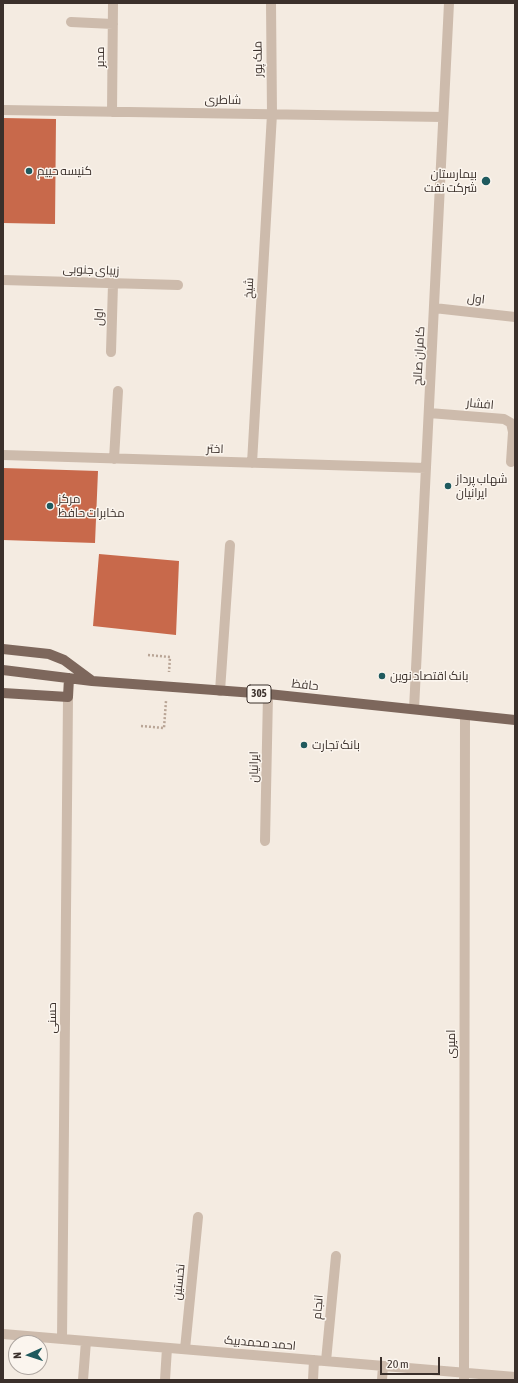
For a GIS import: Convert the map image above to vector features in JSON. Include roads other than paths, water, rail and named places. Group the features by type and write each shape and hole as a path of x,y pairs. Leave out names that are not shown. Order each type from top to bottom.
{"main road":[{"path":"3,649 49,654 64,660 92,681"},
{"name":"حافظ","path":"3,670 92,681 268,694 515,720"},
{"path":"3,692 68,697 69,678"}],"street":[{"name":"مدبر","path":"112,112 113,3"},
{"name":"ملک پور","path":"271,3 272,114"},
{"name":"کامران صالح","path":"414,709 449,3"},
{"path":"71,22 113,24"},
{"name":"شاطری","path":"3,110 444,117"},
{"name":"شیخ","path":"252,463 272,114"},
{"name":"زیبای جنوبی","path":"3,280 178,285"},
{"name":"اول","path":"111,352 113,284"},
{"name":"اول","path":"434,308 515,317"},
{"path":"114,459 118,391"},
{"name":"افشار","path":"429,413 504,419 511,423 513,432 511,462"},
{"name":"اختر","path":"3,455 426,468"},
{"path":"220,691 230,545"},
{"name":"ایرانیان","path":"265,841 268,694"},
{"name":"حسنی","path":"62,1339 68,697"},
{"name":"امیری","path":"464,1376 465,714"},
{"name":"نخستین","path":"185,1349 198,1217"},
{"name":"انجام","path":"326,1361 336,1256"},
{"name":"احمد محمدبیک","path":"3,1334 383,1366 464,1376 515,1377"},
{"path":"83,1380 86,1341"},
{"path":"165,1380 167,1348"},
{"path":"313,1380 314,1360"},
{"path":"382,1380 383,1366"}],"place":[{"name":"کنیسه حییم","path":"29,171"},
{"name":"بیمارستان شرکت نفت","path":"486,181"},
{"name":"شهاب پرداز ایرانیان","path":"448,486"},
{"name":"مرکز مخابرات حافظ","path":"50,506"},
{"name":"بانک اقتصاد نوین","path":"382,676"},
{"name":"بانک تجارت","path":"304,745"}]}
